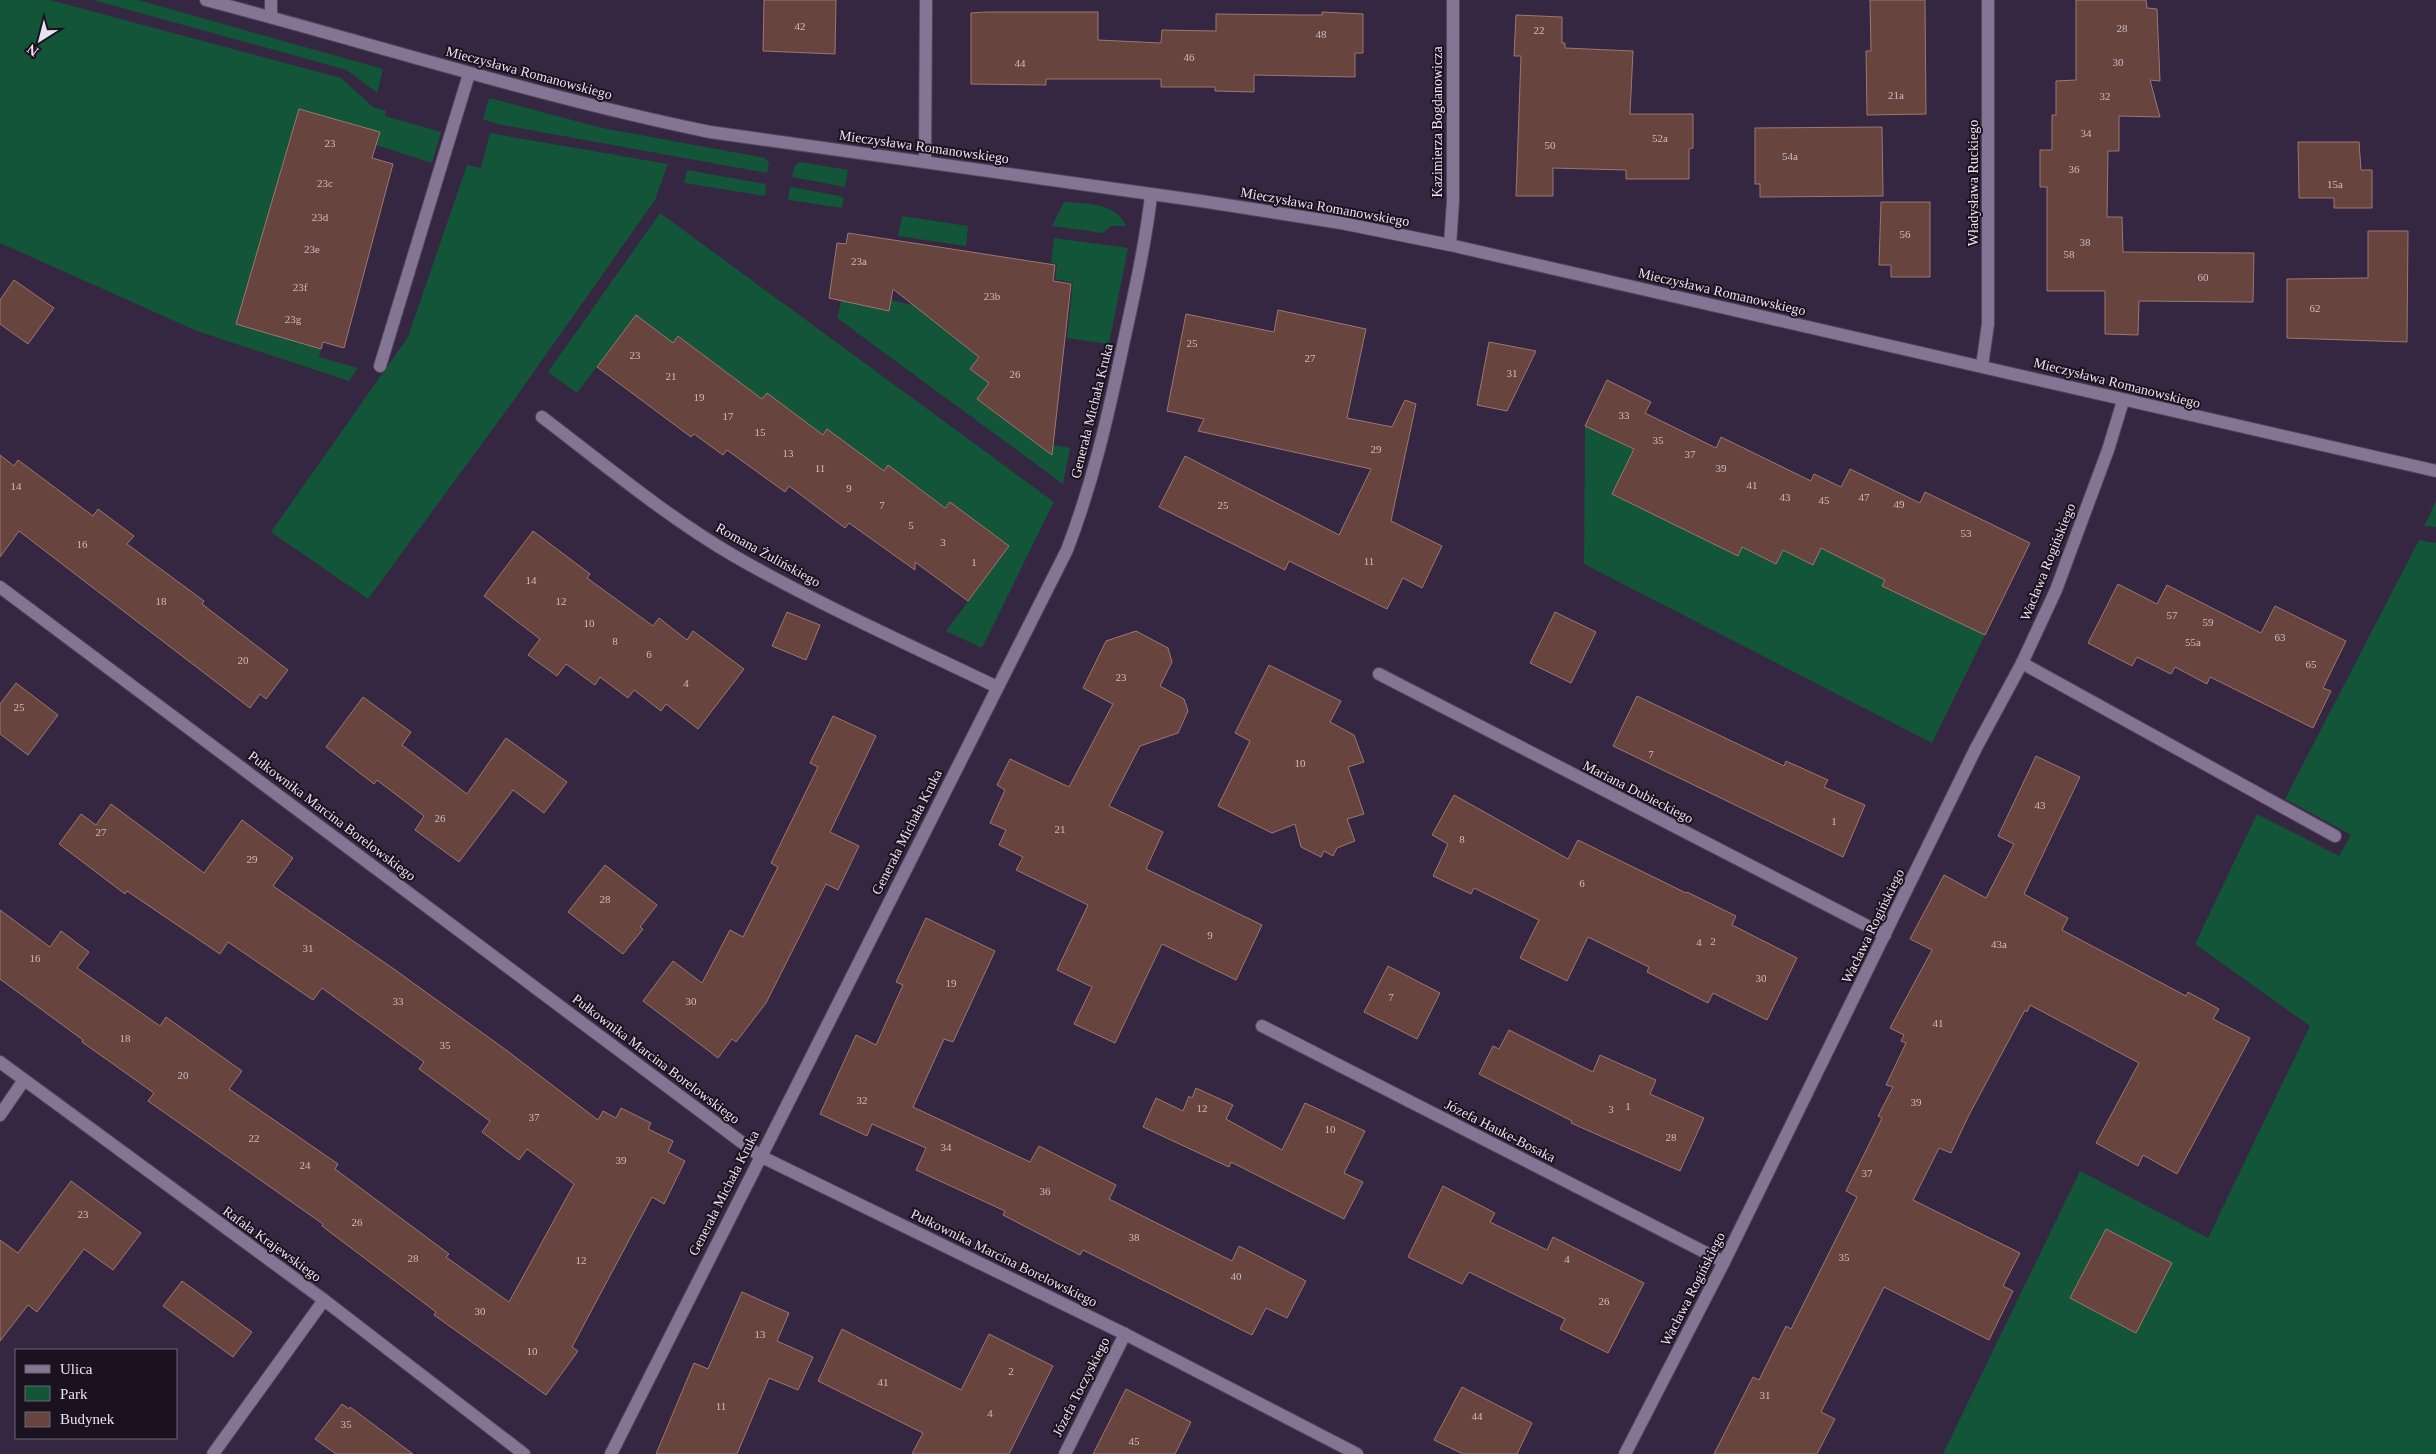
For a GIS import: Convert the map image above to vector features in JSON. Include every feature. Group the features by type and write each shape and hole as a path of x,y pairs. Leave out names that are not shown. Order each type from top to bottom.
{"street":[{"name":"Mieczysława Romanowskiego","path":"206,0 469,74 613,111 710,132 1341,223 1450,245 2062,384 2123,401 2436,471"},
{"path":"271,17 272,0"},
{"path":"925,162 926,0"},
{"name":"Kazimierza Bogdanowicza","path":"1450,245 1453,0"},
{"name":"Władysława Ruckiego","path":"1982,366 1988,324 1988,0"},
{"path":"380,366 469,74"},
{"name":"Generała Michała Kruka","path":"611,1454 1067,550 1103,442 1145,243 1151,196"},
{"name":"Wacława Rogińskiego","path":"1625,1454 1724,1262 1976,748 2022,663 2059,581 2108,450 2123,401"},
{"name":"Romana Żulińskiego","path":"542,418 678,520 735,556 794,588 997,687"},
{"name":"Pułkownika Marcina Borelowskiego","path":"0,587 760,1156 1125,1334 1357,1454"},
{"path":"2022,663 2335,836"},
{"name":"Mariana Dubieckiego","path":"1379,674 1885,935"},
{"name":"Józefa Hauke-Bosaka","path":"1262,1026 1724,1262"},
{"name":"Rafała Krajewskiego","path":"0,1062 324,1300 524,1454"},
{"path":"0,1115 24,1080"},
{"path":"213,1454 324,1300"},
{"name":"Józefa Toczyskiego","path":"1065,1454 1125,1334"}],"green space":[{"path":"0,0 50,0 341,78 373,107 386,111 385,116 441,132 432,163 376,145 380,132 299,109 236,324 321,349 319,357 358,368 349,381 197,331 0,243"},
{"path":"93,0 138,0 383,69 377,93 347,70"},
{"path":"489,98 602,128 765,158 769,163 767,173 497,124 483,119"},
{"path":"490,133 668,164 655,200 514,400 368,599 271,532 408,337 467,165 481,168"},
{"path":"799,162 848,170 845,187 792,177 794,167"},
{"path":"687,170 766,184 765,196 684,183"},
{"path":"790,187 840,196 844,198 842,208 788,200"},
{"path":"1064,202 1091,204 1108,208 1121,218 1126,226 1111,226 1103,233 1052,226"},
{"path":"660,213 1054,502 982,648 946,631 1009,546 950,502 945,508 888,465 884,471 827,430 823,435 767,393 762,399 679,336 673,343 636,315 577,393 548,372"},
{"path":"902,216 968,226 966,246 898,236"},
{"path":"1054,238 1128,248 1109,344 1067,338 1073,283 1055,279 1057,264 1051,263"},
{"path":"891,300 959,316 948,333 960,342 967,333 986,348 971,368 989,383 977,399 1035,442 1070,448 1063,484 837,318 841,301 888,311"},
{"path":"1585,426 1634,449 1738,555 1742,547 1776,564 1783,550 1813,565 1821,548 1856,552 1940,613 1985,635 1932,743 1584,564"},
{"path":"2436,501 2436,527 2424,526"},
{"path":"2419,540 2436,543 2436,1454 1943,1454 2080,1171 2208,1238 2310,1026 2195,944 2257,814 2339,856 2351,835 2285,799"}],"building":[{"path":"764,0 836,0 835,54 763,51"},
{"path":"1870,0 1925,0 1926,114 1867,115 1866,51 1871,51"},
{"path":"2076,0 2146,0 2147,8 2157,9 2160,81 2150,80 2160,117 2119,116 2119,151 2108,151 2107,217 2122,217 2123,252 2254,253 2253,302 2139,301 2138,335 2105,334 2105,291 2047,291 2047,187 2040,187 2040,150 2052,150 2052,115 2056,115 2056,81 2076,80"},
{"path":"1098,12 1098,40 1161,43 1162,30 1216,31 1216,14 1322,15 1322,12 1363,14 1363,53 1355,53 1355,77 1254,75 1254,92 1215,91 1215,87 1161,87 1161,79 1046,79 1046,85 971,84 971,13"},
{"path":"1516,15 1562,17 1562,43 1565,43 1565,48 1633,51 1630,114 1693,114 1693,148 1689,149 1689,179 1626,179 1626,170 1553,168 1553,196 1516,196 1521,56 1514,56"},
{"path":"299,109 380,132 372,158 393,164 344,348 323,342 321,349 236,324"},
{"path":"1882,127 1883,196 1760,197 1760,184 1755,184 1755,128"},
{"path":"2298,142 2359,142 2361,170 2372,170 2372,208 2334,208 2334,198 2299,198"},
{"path":"1881,202 1930,202 1930,277 1891,277 1891,265 1879,265"},
{"path":"2368,231 2408,231 2407,342 2287,338 2287,279 2368,278"},
{"path":"848,233 1055,265 1053,281 1071,284 1052,455 977,399 989,383 970,369 979,357 893,289 889,311 829,298 837,243 846,244"},
{"path":"14,280 54,308 28,344 0,324 0,300"},
{"path":"1278,310 1366,329 1347,418 1392,427 1405,400 1416,404 1391,521 1442,546 1422,588 1403,578 1387,609 1289,561 1285,570 1159,507 1185,456 1339,535 1371,469 1198,431 1204,419 1167,411 1186,314 1274,332"},
{"path":"636,315 673,343 678,336 762,399 767,393 823,435 827,429 884,471 888,465 945,508 950,502 1009,546 968,601 915,562 915,570 849,523 845,528 789,486 785,492 727,450 723,455 694,434 691,437 597,367"},
{"path":"1489,342 1536,351 1507,411 1477,405"},
{"path":"1607,380 1651,402 1645,413 1716,448 1721,437 1811,481 1814,474 1841,487 1850,469 1920,503 1925,492 2030,543 1985,635 1882,586 1885,580 1821,548 1813,565 1783,550 1776,564 1742,547 1738,556 1612,494 1634,449 1585,426"},
{"path":"0,455 14,466 18,460 93,516 98,509 134,536 127,544 204,601 202,604 288,670 266,699 260,694 250,708 19,531 0,557"},
{"path":"533,531 590,574 587,578 653,626 659,618 687,640 693,631 744,669 698,729 666,704 661,711 634,690 628,698 600,677 595,685 566,664 557,676 528,655 540,639 484,596"},
{"path":"2118,584 2157,604 2167,585 2261,633 2275,606 2346,641 2323,688 2331,691 2313,728 2210,677 2207,684 2175,667 2171,674 2137,657 2132,666 2088,643"},
{"path":"787,612 820,625 806,660 772,646"},
{"path":"1555,612 1596,632 1571,683 1530,663"},
{"path":"1136,631 1168,648 1172,662 1160,686 1184,699 1188,711 1178,733 1140,746 1109,806 1163,832 1146,869 1262,925 1236,980 1162,944 1115,1043 1074,1024 1092,987 1057,970 1088,905 1016,870 1023,857 999,845 1006,830 990,823 1005,790 997,785 1010,759 1069,787 1113,704 1083,688 1106,641"},
{"path":"1269,665 1341,701 1330,722 1354,735 1364,762 1348,767 1364,814 1347,819 1355,841 1337,848 1333,856 1324,851 1321,857 1301,847 1295,824 1272,833 1218,806 1250,741 1235,733"},
{"path":"16,683 58,715 28,755 0,734 0,704"},
{"path":"1637,696 1784,766 1786,761 1828,780 1824,787 1865,805 1843,857 1613,746"},
{"path":"363,697 411,732 402,745 467,794 506,738 567,782 544,813 513,790 459,862 415,830 424,816 377,780 374,784 326,747"},
{"path":"833,716 876,736 830,832 859,846 838,890 826,884 766,1003 736,1042 732,1039 718,1058 643,1001 673,961 702,983 730,930 743,937 778,867 771,863 818,767 810,763"},
{"path":"2036,756 2080,777 2024,894 2068,918 2062,930 2186,996 2188,992 2219,1009 2213,1019 2250,1038 2177,1174 2143,1155 2138,1166 2096,1143 2139,1063 2030,1005 2027,1012 2025,1010 1951,1153 1939,1148 1913,1200 2020,1253 2003,1286 2013,1291 1989,1340 1884,1287 1821,1412 1835,1419 1817,1454 1714,1454 1753,1377 1759,1380 1786,1326 1791,1329 1857,1197 1846,1191 1882,1118 1878,1116 1893,1087 1886,1085 1906,1043 1901,1041 1904,1035 1890,1028 1932,950 1910,939 1944,875 1986,898 2014,844 1998,836"},
{"path":"1454,795 1568,859 1578,840 1736,916 1732,925 1797,958 1767,1020 1713,993 1708,1003 1647,972 1649,967 1588,937 1567,981 1520,958 1539,920 1474,888 1471,894 1433,876 1448,844 1432,835"},
{"path":"111,804 204,873 242,820 293,858 273,886 391,967 506,1050 598,1120 603,1111 616,1118 621,1108 651,1123 648,1129 673,1141 668,1152 685,1161 664,1204 652,1197 572,1347 578,1351 546,1395 434,1315 436,1312 322,1226 323,1224 148,1101 154,1093 82,1042 83,1040 0,979 0,910 50,947 61,931 89,952 77,968 160,1026 166,1017 242,1071 229,1089 338,1164 335,1169 449,1254 446,1257 509,1302 574,1184 527,1149 519,1160 482,1132 490,1121 419,1069 424,1062 322,988 313,1000 228,942 220,954 127,891 125,894 59,844 81,814 96,825"},
{"path":"605,865 657,905 640,927 643,929 623,954 568,912"},
{"path":"926,918 995,951 953,1042 944,1039 913,1107 1030,1162 1039,1146 1116,1185 1109,1199 1232,1261 1239,1246 1306,1281 1287,1318 1266,1308 1252,1335 1083,1250 1080,1255 1003,1215 1005,1211 916,1170 926,1148 872,1124 867,1136 820,1114 856,1035 876,1045 903,985 896,982"},
{"path":"1388,966 1440,993 1417,1039 1364,1012"},
{"path":"1509,1030 1593,1072 1600,1055 1656,1080 1650,1094 1704,1118 1680,1171 1571,1123 1572,1121 1479,1074 1493,1046 1499,1049"},
{"path":"1196,1088 1233,1105 1226,1119 1282,1150 1305,1103 1365,1131 1344,1173 1363,1182 1344,1219 1231,1162 1229,1167 1143,1127 1156,1098 1183,1111 1189,1096 1192,1098"},
{"path":"71,1181 141,1233 113,1270 84,1249 37,1312 28,1305 0,1341 0,1240 18,1253"},
{"path":"1443,1186 1495,1213 1490,1222 1547,1250 1553,1237 1644,1283 1608,1353 1560,1329 1565,1319 1469,1272 1462,1284 1408,1257"},
{"path":"2106,1229 2172,1263 2136,1333 2070,1298"},
{"path":"182,1281 252,1332 233,1357 163,1306"},
{"path":"742,1292 789,1313 777,1341 813,1357 798,1390 769,1378 737,1454 656,1454 694,1363 708,1369"},
{"path":"842,1329 961,1390 989,1334 1053,1366 1009,1454 912,1454 923,1433 818,1381"},
{"path":"1462,1387 1532,1423 1517,1454 1463,1454 1434,1440"},
{"path":"1126,1389 1191,1422 1175,1454 1093,1454"},
{"path":"342,1404 349,1409 350,1407 413,1454 336,1454 315,1439"}]}
